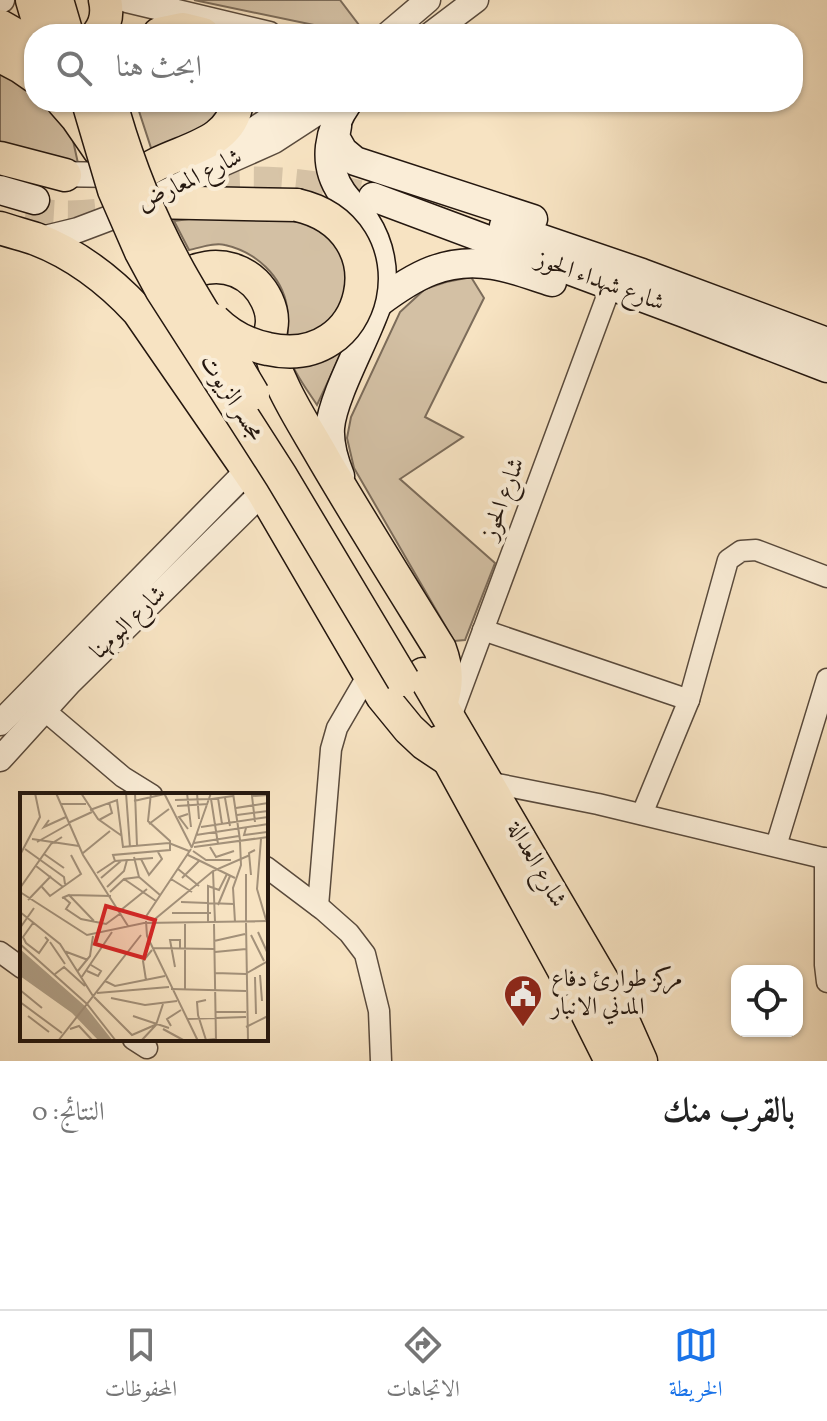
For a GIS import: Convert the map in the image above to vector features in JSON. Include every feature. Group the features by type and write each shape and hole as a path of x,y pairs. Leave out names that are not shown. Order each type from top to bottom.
{"main road":[{"path":"32,0 39,24"},
{"path":"57,0 64,24"},
{"path":"80,0 87,24"},
{"path":"104,24 107,15 105,0"},
{"path":"0,26 21,38 22,60"},
{"path":"71,112 105,160"},
{"name":"مجسر الزيوت","path":"106,112 105,160 114,190 161,289 413,677"},
{"name":"مجسر الزيوت","path":"109,112 179,272 413,677"},
{"path":"202,309 232,335 259,347 274,351 306,350 319,346 341,330 360,295 362,281 358,254 344,230 323,213 297,205 144,188 163,159 210,141 222,131 234,112"},
{"path":"338,112 330,140 332,172 340,191 365,221 377,248 382,277 378,303 336,404 330,428 333,459 355,512"},
{"path":"339,112 335,137 343,151 355,161 627,249 651,262 686,302 661,310 642,310 494,265 474,263 433,269 414,277 378,303"},
{"path":"0,158 65,175"},
{"path":"0,190 19,217 113,287 138,311 256,481 382,696 409,729 449,760"},
{"name":"شارع شهداء الحوز","path":"375,190 642,273 686,302 827,368"},
{"path":"161,342 158,321 163,300 184,276 214,267 235,271 261,290 270,309 272,356 283,388 440,649 446,671 446,711"},
{"name":"شارع شهداء الحوز","path":"686,302 827,342"},
{"name":"شارع العدالة","path":"413,677 446,711 614,1000 641,1061"},
{"name":"شارع العدالة","path":"413,677 449,760 611,1061"}],"street":[{"path":"127,0 227,24"},
{"path":"400,24 428,0"},
{"path":"444,24 472,2"},
{"name":"شارع المعارض","path":"19,217 78,230 123,213 144,188 215,153 280,112"},
{"name":"شارع المعارض","path":"0,165 33,173 144,188 220,165 330,112"},
{"name":"شارع الحوز","path":"446,711 483,630 606,299"},
{"name":"شارع البومهنا","path":"0,723 186,533 256,481"},
{"name":"شارع البومهنا","path":"0,759 69,683 203,551 256,481"},
{"path":"186,533 203,551"},
{"path":"642,814 689,700 728,560 741,551 756,550 827,577"},
{"path":"483,630 689,700"},
{"path":"318,906 331,749 337,728 369,673"},
{"path":"776,846 827,679"},
{"path":"44,710 123,777 149,793"},
{"path":"487,782 642,814 826,858 827,982"},
{"path":"268,868 349,933 365,954 379,1011 381,1061"},
{"path":"0,952 20,967"}],"shaded area":[{"path":"194,0 340,0 358,24 309,24"},
{"path":"0,66 24,84 24,112 58,112 69,122 79,168 0,148"},
{"path":"139,112 221,112 214,125 153,154"},
{"path":"263,209 337,229 357,320 317,405 289,357 287,307 280,285 266,267 236,248 216,244 189,250 174,221"},
{"path":"471,277 484,298 425,417 463,437 400,479 495,563 465,640 454,641 354,468 347,438 351,417 400,312 425,289"}],"tunnel":[{"path":"171,192 216,182 265,181 314,185 359,194"},
{"path":"26,211 75,214 124,208"}],"place":[{"name":"مركز طوارئ دفاع المدني الانبار","path":"523,1028"}]}
